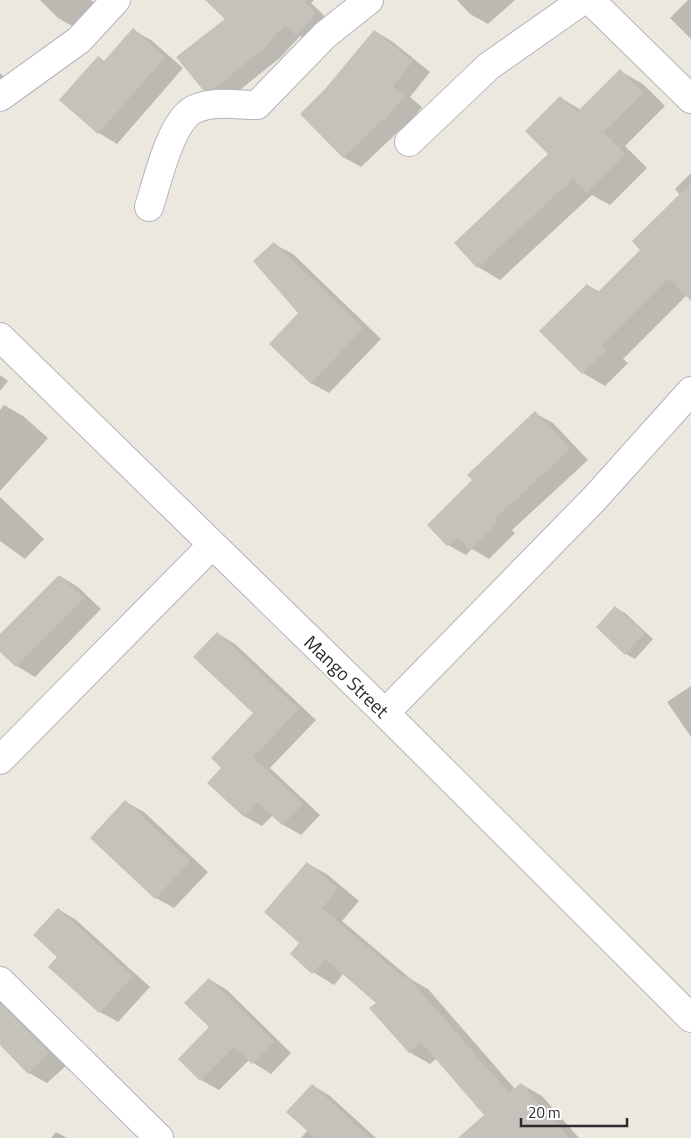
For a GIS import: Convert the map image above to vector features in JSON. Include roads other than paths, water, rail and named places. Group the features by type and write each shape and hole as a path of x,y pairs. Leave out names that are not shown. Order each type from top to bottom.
{"street":[{"path":"0,97 79,40 116,0"},
{"path":"149,207 167,152 180,124 192,111 214,104 257,105 324,35 369,0"},
{"path":"408,142 489,66 583,0"},
{"path":"590,0 691,100"},
{"name":"Mango Street","path":"0,337 385,712 691,1018"},
{"path":"385,712 594,498 691,391"},
{"path":"0,760 212,545"},
{"path":"0,981 159,1138"}]}
